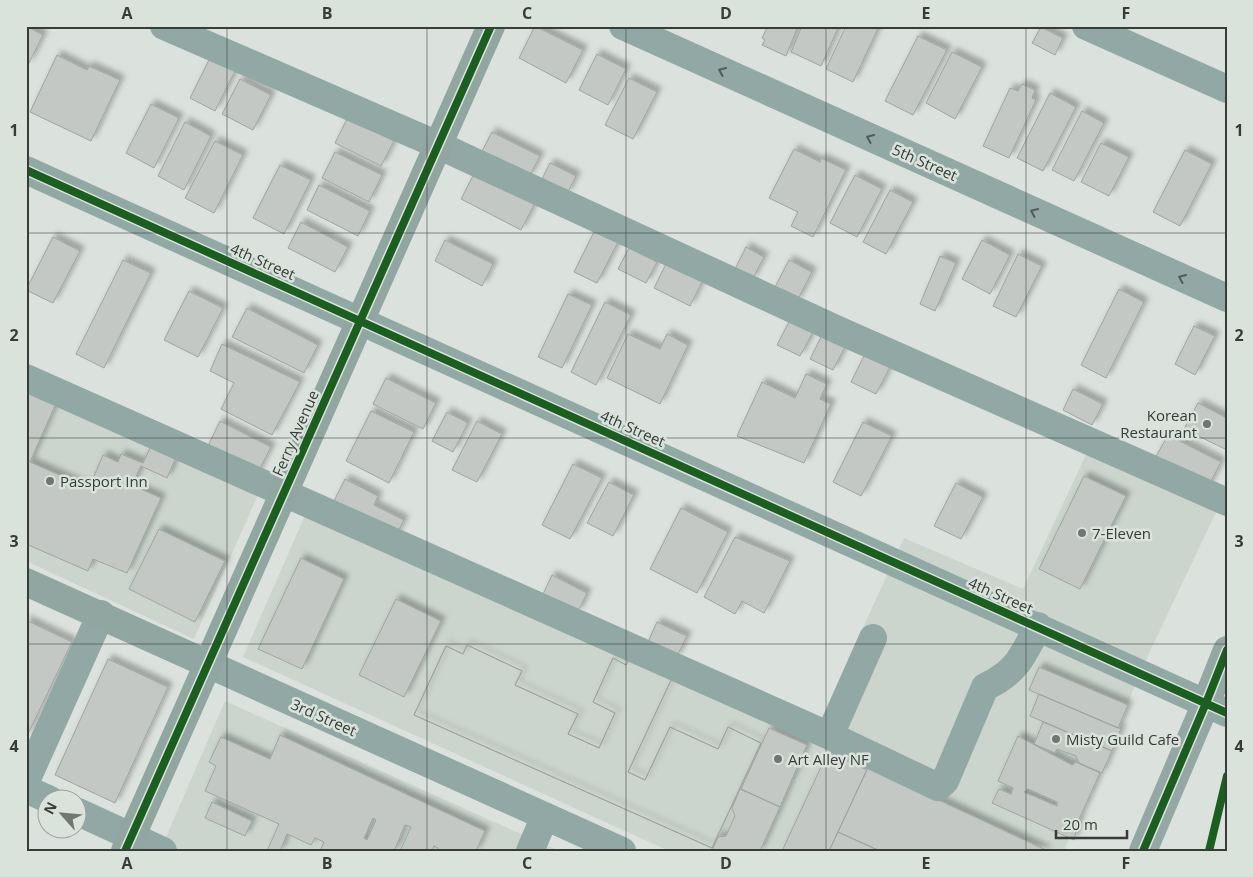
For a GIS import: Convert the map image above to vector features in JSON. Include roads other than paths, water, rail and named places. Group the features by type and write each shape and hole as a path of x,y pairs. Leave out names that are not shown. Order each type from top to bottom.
{"highway":[{"path":"1143,851 1217,708 1227,650"}],"main road":[{"name":"Ferry Avenue","path":"128,843 491,26"},
{"name":"3rd Street","path":"26,582 101,614 208,664"}],"street":[{"path":"164,26 438,145 838,330 1227,502"},
{"name":"5th Street","path":"623,26 1227,298"},
{"path":"1086,26 1227,89"},
{"name":"4th Street","path":"26,170 1217,708"},
{"path":"26,378 283,494 830,735 938,787 945,781 986,687 1000,680 1016,667 1038,626"},
{"path":"26,781 101,614"},
{"path":"830,735 873,638"},
{"name":"3rd Street","path":"208,664 622,851"},
{"path":"26,789 38,794"},
{"path":"530,851 545,816"},
{"path":"88,818 128,843 163,851"}],"place":[{"name":"Korean Restaurant","path":"1207,424"},
{"name":"Passport Inn","path":"50,481"},
{"name":"7-Eleven","path":"1082,533"},
{"name":"Misty Guild Cafe","path":"1056,739"},
{"name":"Art Alley NF","path":"778,759"}]}
